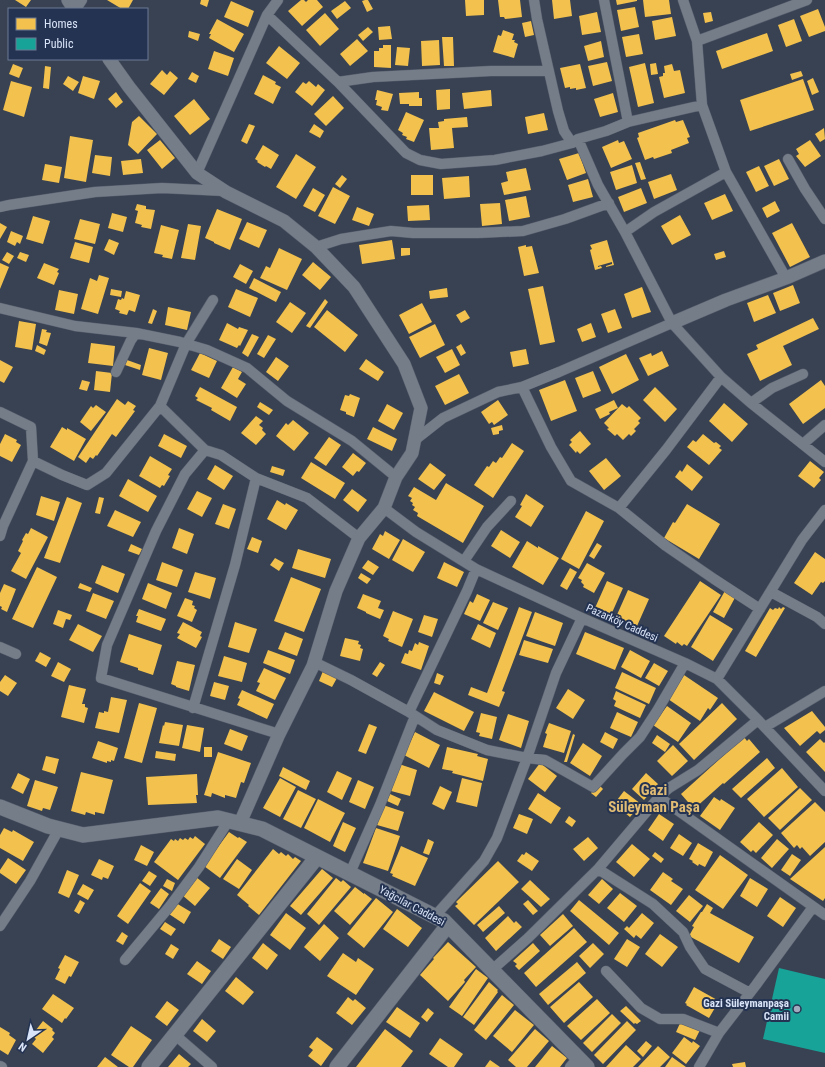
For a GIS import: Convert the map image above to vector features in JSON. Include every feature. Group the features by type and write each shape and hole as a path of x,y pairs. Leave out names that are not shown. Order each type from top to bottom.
{"main road":[{"name":"Yağcılar Caddesi","path":"0,807 48,826 83,835 218,818 262,829 444,921 492,970 578,1064"},
{"path":"148,1067 318,857"},
{"path":"337,1067 448,925"}],"street":[{"path":"68,0 74,8"},
{"path":"76,8 82,0"},
{"path":"197,173 267,15 278,0"},
{"path":"534,0 558,111 564,131 575,141 625,232 672,323 721,377 825,462"},
{"path":"604,0 628,122"},
{"path":"683,0 697,41 702,105 726,172 786,278"},
{"path":"697,41 807,0"},
{"path":"267,15 338,82 406,153 420,160 441,164 495,160 542,151 606,131 628,122 702,105"},
{"path":"110,60 128,87 197,173 226,192 284,221 316,247 354,286 404,364 421,408 412,453 396,477 384,508 359,538 336,590 313,666 235,822 170,906 125,960"},
{"path":"338,82 373,77 491,71 549,70"},
{"path":"788,159 805,189 825,219"},
{"path":"625,232 654,212 726,172"},
{"path":"0,207 95,192 162,188 226,192"},
{"path":"316,247 341,239 391,231 413,233 478,233 523,231 565,219 609,203"},
{"path":"415,440 443,418 498,392 522,387 726,300 825,262"},
{"path":"33,461 62,475 87,484 106,473 160,406 186,344 213,300"},
{"path":"0,308 75,326 136,333 207,350 247,368 287,400 352,441 396,477"},
{"path":"116,372 131,340 136,333"},
{"path":"751,403 772,388 803,374"},
{"path":"619,508 666,450 721,377"},
{"path":"522,387 551,447 571,481 619,508 666,546 760,609"},
{"path":"160,406 205,450 220,455 256,478 307,498 359,538"},
{"path":"0,412 31,427 33,461 1,525 0,536"},
{"path":"803,444 825,425"},
{"path":"205,450 186,474 156,531 107,645 101,678 280,734"},
{"path":"193,708 235,565 256,478"},
{"path":"464,561 487,528 511,501"},
{"name":"Pazarköy Caddesi","path":"384,508 416,532 476,569 717,678 825,792"},
{"path":"717,678 802,540 825,510"},
{"path":"350,873 380,805 412,714 476,569"},
{"path":"771,592 817,617 825,624"},
{"path":"435,916 484,861 497,838 527,758 556,673 582,618"},
{"path":"0,646 16,654"},
{"path":"314,662 351,680 412,714 437,730 487,750 545,760 593,787 640,737 685,663"},
{"path":"492,970 528,938 598,869 659,797 669,788 698,770 761,724 825,691"},
{"path":"659,797 825,915"},
{"path":"0,926 30,881 59,829"},
{"path":"598,869 653,904 683,932 690,947 705,969 750,993"},
{"path":"699,1067 719,1033 813,907"},
{"path":"606,971 641,1008 660,1019 683,1019 719,1033"},
{"path":"174,1034 212,1067"}],"building: Homes":[{"path":"15,0 31,0 26,7"},
{"path":"107,0 133,0 129,8 120,8"},
{"path":"201,0 209,0 207,7 200,4"},
{"path":"301,0 306,2 308,0 317,0 323,7 302,26 288,11"},
{"path":"368,0 373,9 367,12 362,1"},
{"path":"465,0 484,0 484,15 466,16"},
{"path":"498,0 520,0 522,17 505,19 504,17 500,17"},
{"path":"552,0 570,0 572,16 554,19"},
{"path":"616,0 637,0 637,1 617,5"},
{"path":"643,0 669,0 671,14 645,17"},
{"path":"231,1 254,11 248,27 224,17"},
{"path":"345,1 351,8 337,19 331,11"},
{"path":"635,7 639,27 621,31 617,10"},
{"path":"818,9 825,27 825,31 809,37 800,16"},
{"path":"597,12 601,32 582,35 579,16"},
{"path":"711,12 713,21 705,23 703,13"},
{"path":"325,13 339,29 320,46 306,30"},
{"path":"672,17 676,36 655,40 652,21"},
{"path":"217,19 244,34 234,52 209,38 211,34 209,34"},
{"path":"794,19 802,41 786,47 778,25"},
{"path":"531,21 534,35 525,37 522,23"},
{"path":"390,26 392,39 379,40 378,27"},
{"path":"368,27 373,32 363,41 358,35"},
{"path":"503,30 514,34 512,40 515,40 514,42 518,44 514,58 493,52 498,35 501,36"},
{"path":"189,31 200,34 198,41 188,37"},
{"path":"767,33 773,51 722,69 716,51"},
{"path":"639,34 643,54 626,57 622,37"},
{"path":"442,37 453,37 454,66 444,66"},
{"path":"357,39 368,51 350,66 340,54"},
{"path":"439,40 440,65 422,66 421,41"},
{"path":"601,41 604,57 588,61 584,46"},
{"path":"383,45 391,45 391,68 374,67 374,51 379,51 379,48 383,48"},
{"path":"279,46 300,63 287,79 266,63"},
{"path":"397,47 410,48 408,66 395,65"},
{"path":"214,51 234,58 228,76 208,69"},
{"path":"607,62 612,81 593,86 588,66"},
{"path":"645,63 654,103 638,107 629,67"},
{"path":"656,63 658,74 651,75 650,64"},
{"path":"13,64 23,68 19,78 9,74"},
{"path":"580,64 586,88 576,90 576,88 565,88 560,68"},
{"path":"672,64 674,71 680,70 685,93 664,98 659,77 663,76 663,73 665,73 664,66"},
{"path":"45,66 51,67 49,89 43,88"},
{"path":"162,70 167,75 170,71 178,78 164,95 150,84"},
{"path":"801,71 803,76 792,80 790,74"},
{"path":"192,72 199,76 196,83 188,79"},
{"path":"263,75 276,82 275,84 281,87 273,104 254,94"},
{"path":"68,76 79,82 73,91 63,84"},
{"path":"83,76 100,81 94,99 78,93"},
{"path":"813,78 819,92 812,95 807,81"},
{"path":"803,79 814,110 750,131 740,100"},
{"path":"11,81 32,87 24,117 3,110"},
{"path":"309,81 316,87 318,84 325,90 312,106 295,92 303,82 306,84"},
{"path":"450,89 450,109 437,110 436,90"},
{"path":"377,90 393,94 388,111 381,110 382,107 376,105 377,100 375,100"},
{"path":"491,90 492,106 464,109 462,93"},
{"path":"116,92 123,102 116,108 108,99"},
{"path":"419,92 419,98 422,98 422,106 400,104 399,93"},
{"path":"613,93 618,112 600,117 594,99"},
{"path":"333,96 344,108 326,126 314,114"},
{"path":"194,99 210,119 190,135 174,116"},
{"path":"406,112 424,120 414,142 406,139 407,137 402,135 403,133 398,130"},
{"path":"544,113 548,130 528,134 525,117"},
{"path":"139,116 157,134 138,154 128,145 132,122"},
{"path":"467,117 468,127 452,128 454,148 431,150 429,128 439,128 438,122 444,121 444,119"},
{"path":"675,120 676,122 683,120 690,137 687,138 689,143 671,150 672,153 654,159 653,157 645,160 637,138 639,137 638,133"},
{"path":"249,124 255,126 247,144 241,141"},
{"path":"314,124 324,131 320,138 309,132"},
{"path":"824,128 825,139 820,142 815,134"},
{"path":"70,136 93,140 86,182 64,178"},
{"path":"160,140 175,158 162,169 147,150"},
{"path":"618,140 619,143 624,141 632,159 611,168 602,147"},
{"path":"810,140 821,156 805,167 796,156 799,154 796,149"},
{"path":"263,145 279,155 271,169 257,162 258,161 255,159"},
{"path":"579,153 586,173 567,180 559,159"},
{"path":"296,154 316,167 296,199 276,187"},
{"path":"95,155 112,157 110,176 92,173"},
{"path":"141,159 143,173 123,175 121,161"},
{"path":"779,159 789,179 774,186 764,166"},
{"path":"640,162 646,179 641,180 635,163"},
{"path":"45,164 62,167 59,183 42,180"},
{"path":"632,165 637,183 616,190 610,172"},
{"path":"759,166 769,186 756,192 746,172"},
{"path":"526,168 531,190 504,195 501,183 508,181 506,172"},
{"path":"671,174 677,190 654,199 648,182"},
{"path":"342,175 347,179 340,188 335,184"},
{"path":"411,175 433,175 433,195 411,195"},
{"path":"469,176 470,197 444,199 442,178"},
{"path":"588,179 593,197 573,202 568,185"},
{"path":"333,187 350,196 335,224 318,216"},
{"path":"313,188 325,195 315,212 303,206"},
{"path":"641,188 647,203 624,212 618,197"},
{"path":"725,194 733,211 712,220 704,203"},
{"path":"526,196 530,217 509,221 505,200"},
{"path":"775,201 780,211 767,218 762,208"},
{"path":"500,203 502,224 482,226 480,204"},
{"path":"137,204 146,206 146,209 155,210 151,229 141,227 142,225 135,223 138,211 135,210"},
{"path":"429,205 430,220 408,221 407,206"},
{"path":"357,207 374,214 369,226 352,220"},
{"path":"217,209 242,219 230,250 205,238"},
{"path":"112,213 127,217 123,232 108,228"},
{"path":"680,215 691,235 672,245 661,226"},
{"path":"33,216 50,221 43,244 26,239"},
{"path":"80,219 100,224 95,244 74,239"},
{"path":"247,222 267,230 259,248 239,239"},
{"path":"0,223 7,227 0,239"},
{"path":"792,223 810,257 790,267 772,233"},
{"path":"188,224 201,226 195,260 181,258"},
{"path":"161,225 179,230 172,259 162,257 163,255 154,253"},
{"path":"11,231 23,236 20,244 17,242 15,246 7,242"},
{"path":"109,239 119,243 114,255 104,250"},
{"path":"392,240 395,259 362,264 359,245"},
{"path":"607,240 614,265 606,267 612,264 612,262 598,266 601,266 602,268 595,270 590,245"},
{"path":"75,242 93,247 89,263 70,258"},
{"path":"526,245 526,247 532,246 539,273 524,276 518,247"},
{"path":"279,248 302,259 287,290 260,278 266,266 270,268"},
{"path":"401,248 410,248 410,255 401,256"},
{"path":"724,251 726,257 716,260 714,254"},
{"path":"7,252 14,256 9,264 2,260"},
{"path":"20,252 29,255 26,262 17,258"},
{"path":"313,262 331,277 320,290 302,275"},
{"path":"0,263 9,267 0,289"},
{"path":"44,263 59,269 54,285 37,278"},
{"path":"240,264 253,271 246,284 233,277"},
{"path":"99,275 109,278 98,314 81,309 90,278 97,281"},
{"path":"254,278 281,292 276,302 249,288"},
{"path":"793,285 800,303 780,311 773,293"},
{"path":"543,286 555,342 540,345 528,289"},
{"path":"642,287 651,312 632,318 624,294"},
{"path":"447,288 448,297 430,299 429,291"},
{"path":"111,289 122,291 121,297 110,295"},
{"path":"236,289 258,298 250,317 228,307"},
{"path":"59,290 78,294 74,314 55,310"},
{"path":"126,291 140,295 135,312 129,310 127,315 119,313 120,311 115,309 118,299 124,299"},
{"path":"768,295 776,313 754,322 747,303"},
{"path":"325,299 328,302 310,328 306,326"},
{"path":"290,302 306,313 292,333 276,322"},
{"path":"422,303 432,322 409,334 399,315"},
{"path":"168,307 191,312 187,330 165,325"},
{"path":"153,309 157,311 152,324 148,323"},
{"path":"615,309 622,328 608,333 601,314"},
{"path":"327,310 358,335 345,352 314,327"},
{"path":"465,310 470,318 461,323 456,315"},
{"path":"813,318 819,329 783,346 792,365 760,381 747,354 758,349 756,345"},
{"path":"19,321 36,324 32,350 15,347"},
{"path":"227,323 238,329 239,327 248,330 240,346 239,345 237,348 219,340"},
{"path":"591,323 596,337 582,342 577,329"},
{"path":"435,324 445,345 420,358 409,337"},
{"path":"42,329 51,333 47,346 39,343"},
{"path":"252,334 259,337 248,357 242,353"},
{"path":"268,335 276,339 264,358 257,354"},
{"path":"91,343 115,346 113,366 88,363"},
{"path":"461,344 466,353 461,356 456,347"},
{"path":"37,345 46,350 44,355 35,351"},
{"path":"149,348 168,353 161,380 142,375"},
{"path":"452,349 460,365 445,373 436,357"},
{"path":"526,349 529,364 513,367 510,352"},
{"path":"662,351 669,366 648,376 639,358 651,353 652,356"},
{"path":"200,353 217,361 209,378 191,370"},
{"path":"626,354 639,380 612,394 599,367"},
{"path":"276,357 289,366 278,381 266,372"},
{"path":"366,359 384,372 378,381 359,369"},
{"path":"0,360 13,367 4,383 0,381"},
{"path":"127,360 141,365 140,370 125,365"},
{"path":"233,367 242,372 238,379 246,384 237,398 221,388"},
{"path":"96,371 112,373 110,392 94,390"},
{"path":"593,371 601,391 583,398 575,378"},
{"path":"459,374 469,393 445,405 435,386"},
{"path":"82,380 90,382 87,391 79,389"},
{"path":"565,380 577,411 551,421 539,390"},
{"path":"821,380 825,386 825,408 803,424 789,404"},
{"path":"200,387 237,407 230,421 211,410 212,408 196,400 198,398 195,396"},
{"path":"655,387 677,409 665,422 643,400"},
{"path":"350,394 360,398 354,417 340,410 345,395 349,396"},
{"path":"117,399 125,405 128,401 136,406 133,410 135,411 116,437 112,434 97,456 96,455 93,459 90,457 86,463 78,457"},
{"path":"498,400 508,415 494,425 492,422 489,424 481,412"},
{"path":"614,400 618,408 609,412 610,414 600,419 595,409"},
{"path":"260,402 273,410 269,415 257,407"},
{"path":"724,403 748,424 732,442 709,421"},
{"path":"387,404 403,413 394,430 378,421"},
{"path":"622,404 627,408 629,406 641,418 638,421 640,423 634,429 636,431 631,436 629,434 623,440 617,434 615,436 607,429 609,428 604,423"},
{"path":"96,405 106,412 91,431 80,422 91,406 93,408"},
{"path":"256,416 263,421 259,425 263,428 262,430 266,434 256,445 241,433"},
{"path":"293,420 309,433 294,451 276,436 286,423 288,425"},
{"path":"502,425 503,430 499,431 499,434 493,435 491,428"},
{"path":"62,427 67,430 67,428 86,439 74,461 50,447"},
{"path":"373,427 397,439 392,451 367,439"},
{"path":"580,431 591,444 580,454 577,451 576,453 569,445 572,442 570,440"},
{"path":"5,434 17,440 16,442 21,445 12,462 0,456 0,444"},
{"path":"164,434 187,446 181,458 158,446"},
{"path":"703,434 714,443 716,442 721,446 719,448 722,450 709,465 687,447 693,440 696,442"},
{"path":"329,437 341,445 326,466 314,458"},
{"path":"512,443 524,451 493,498 474,485 487,466 489,467 493,461 496,463 500,457 502,458"},
{"path":"353,453 366,463 359,472 357,471 353,476 342,467"},
{"path":"150,456 172,469 164,486 162,485 160,488 139,476"},
{"path":"606,458 621,476 604,490 589,471"},
{"path":"810,461 824,472 819,478 821,480 814,488 798,476"},
{"path":"311,462 345,483 335,499 301,478"},
{"path":"430,463 446,475 434,490 418,479"},
{"path":"687,464 703,477 692,491 675,477 680,470 682,472"},
{"path":"215,465 233,476 224,490 207,479"},
{"path":"272,466 285,470 283,476 270,472"},
{"path":"128,479 157,496 148,512 119,496"},
{"path":"446,483 484,506 463,543 417,516 418,513 413,510 415,507 410,501 412,498 408,496 414,487 436,500"},
{"path":"352,489 367,500 358,512 343,500"},
{"path":"197,491 212,498 202,517 187,509"},
{"path":"526,494 544,506 531,527 515,517 522,506 520,505"},
{"path":"41,496 60,502 54,521 36,515"},
{"path":"67,497 82,503 60,563 44,558"},
{"path":"99,497 104,498 100,514 95,513"},
{"path":"277,500 298,510 286,530 267,519"},
{"path":"223,504 236,509 229,529 215,524"},
{"path":"687,504 720,524 699,559 664,538 673,522 675,523"},
{"path":"115,510 141,522 133,537 107,526"},
{"path":"586,511 604,521 579,569 561,559"},
{"path":"31,528 48,537 26,579 11,571 21,553 18,551 23,541 22,540"},
{"path":"179,528 194,534 187,554 172,548"},
{"path":"501,530 520,542 510,558 491,546"},
{"path":"385,531 400,540 389,559 372,549 380,534 383,536"},
{"path":"252,537 262,541 258,553 247,549"},
{"path":"403,539 425,552 413,572 392,560"},
{"path":"527,541 559,558 543,585 512,567"},
{"path":"597,543 602,546 594,559 589,556"},
{"path":"131,544 142,549 139,555 128,551"},
{"path":"298,549 331,559 325,578 292,568"},
{"path":"815,552 825,559 825,581 823,583 821,582 812,595 794,583"},
{"path":"275,558 284,563 279,571 270,565"},
{"path":"368,560 379,567 373,575 362,568"},
{"path":"162,562 183,570 177,587 156,580"},
{"path":"444,562 464,572 457,587 437,578"},
{"path":"587,563 605,573 594,593 583,587 584,585 581,582 582,580 578,578"},
{"path":"102,565 125,574 118,593 95,583"},
{"path":"37,567 57,577 33,628 12,619"},
{"path":"570,568 577,572 567,590 560,586"},
{"path":"195,572 216,578 210,599 188,592"},
{"path":"361,573 371,579 367,584 358,578"},
{"path":"291,577 321,589 304,632 274,621"},
{"path":"607,581 623,588 611,615 595,608"},
{"path":"700,581 721,595 687,646 684,644 682,646 664,636"},
{"path":"80,583 92,588 90,592 78,588"},
{"path":"148,583 172,593 166,609 142,599"},
{"path":"4,584 16,589 7,612 1,609 2,607 0,606 0,593"},
{"path":"726,589 737,594 724,618 713,612"},
{"path":"628,590 649,599 637,626 616,617"},
{"path":"93,593 114,601 106,619 86,611"},
{"path":"363,594 381,601 378,608 384,610 380,619 357,608"},
{"path":"477,594 490,600 480,621 464,614 470,601 473,603"},
{"path":"185,598 193,601 192,605 195,606 194,608 197,610 192,622 177,616"},
{"path":"493,602 508,608 498,630 483,623"},
{"path":"519,607 532,612 502,691 505,692 499,707 468,695 471,687 487,693"},
{"path":"779,607 781,609 783,607 785,608 756,657 745,651 770,608 773,610 775,608 778,609"},
{"path":"139,609 166,619 161,631 136,622 138,616 136,616"},
{"path":"58,610 72,615 70,620 66,619 63,628 53,624"},
{"path":"393,611 413,619 402,647 388,641 389,639 383,636"},
{"path":"535,612 563,623 555,646 526,636"},
{"path":"424,615 438,619 432,637 418,632"},
{"path":"710,615 733,629 713,661 691,647"},
{"path":"183,622 202,632 200,636 202,637 196,648 177,638 180,634 177,633"},
{"path":"235,622 257,629 249,653 228,647"},
{"path":"78,624 102,636 93,652 69,640"},
{"path":"478,624 496,633 490,648 471,639"},
{"path":"285,632 303,639 297,656 278,649"},
{"path":"585,632 624,648 615,670 576,654"},
{"path":"129,634 162,645 153,675 120,662"},
{"path":"345,638 359,641 358,644 361,645 360,648 363,649 360,661 340,656"},
{"path":"524,640 553,649 548,663 519,655"},
{"path":"419,642 429,646 421,670 401,663 405,653 408,654 409,650 412,651 415,643 418,645"},
{"path":"268,650 295,660 290,674 263,663"},
{"path":"630,650 650,661 641,678 621,667"},
{"path":"40,652 51,658 46,667 35,661"},
{"path":"224,656 247,663 242,682 218,676"},
{"path":"177,661 195,665 189,691 171,684"},
{"path":"58,662 71,669 64,682 51,676"},
{"path":"380,662 385,665 377,677 372,674"},
{"path":"654,663 668,671 659,686 645,678"},
{"path":"264,668 286,678 275,700 256,691 260,683 257,682"},
{"path":"323,671 337,678 332,687 319,681"},
{"path":"622,672 656,688 649,704 615,688"},
{"path":"437,673 444,676 440,685 434,683"},
{"path":"5,675 17,683 8,696 0,691 0,682"},
{"path":"684,675 718,698 710,710 708,708 700,721 668,699"},
{"path":"214,682 229,686 225,700 210,696"},
{"path":"69,685 86,689 82,704 85,704 85,707 88,708 84,723 61,717"},
{"path":"568,689 585,700 573,719 556,708"},
{"path":"242,690 274,704 267,719 237,705 240,699 238,698"},
{"path":"616,691 646,705 640,718 614,706 616,701 613,699"},
{"path":"434,692 474,712 464,731 424,711"},
{"path":"111,697 127,700 119,733 95,728 99,712 108,712"},
{"path":"139,703 157,708 142,763 124,758"},
{"path":"722,703 737,719 694,760 679,744"},
{"path":"667,706 691,723 678,742 653,725"},
{"path":"812,711 825,727 825,730 820,734 817,731 800,746 784,728"},
{"path":"617,712 638,722 631,737 610,728"},
{"path":"481,713 497,717 492,739 479,736 480,733 476,732"},
{"path":"508,714 529,721 521,748 499,740"},
{"path":"165,722 183,725 179,746 159,743"},
{"path":"549,723 571,731 564,753 543,747 547,734 545,733"},
{"path":"369,724 377,727 366,754 358,751"},
{"path":"187,725 204,728 200,752 182,748"},
{"path":"230,729 248,736 242,751 224,744"},
{"path":"415,732 440,745 429,768 404,755"},
{"path":"605,732 618,739 613,749 600,742"},
{"path":"573,734 575,735 567,762 564,762"},
{"path":"657,735 670,744 665,752 652,743"},
{"path":"744,737 747,741 749,739 760,752 694,809 681,794"},
{"path":"820,739 824,743 825,742 825,772 806,752"},
{"path":"98,741 118,748 114,761 107,761 107,763 92,758"},
{"path":"583,743 602,756 590,776 570,763"},
{"path":"673,745 688,761 672,776 657,761"},
{"path":"204,747 212,747 212,757 204,757"},
{"path":"447,747 478,754 477,756 488,759 483,781 442,769"},
{"path":"156,751 176,754 175,761 155,758"},
{"path":"218,752 251,763 244,783 241,782 236,798 225,795 225,798 212,793 211,797 204,795"},
{"path":"46,756 59,759 55,774 42,770"},
{"path":"767,758 775,768 741,798 732,789"},
{"path":"540,763 557,776 545,792 528,779"},
{"path":"399,764 417,770 410,796 391,791"},
{"path":"283,767 310,781 306,790 279,776"},
{"path":"782,768 798,787 764,817 747,799"},
{"path":"337,771 352,778 342,800 327,792"},
{"path":"81,772 113,780 104,814 95,812 95,815 86,812 85,815 71,811"},
{"path":"18,773 30,779 23,794 11,788"},
{"path":"646,773 658,784 644,800 632,789"},
{"path":"197,774 197,803 148,805 146,777"},
{"path":"280,778 296,787 280,817 263,808"},
{"path":"462,778 482,783 477,807 456,802"},
{"path":"35,780 58,787 50,810 43,808 42,811 27,806"},
{"path":"358,780 374,787 365,809 349,802"},
{"path":"599,785 603,789 596,797 591,793"},
{"path":"440,786 452,792 444,810 432,804"},
{"path":"800,788 812,800 780,830 768,818"},
{"path":"298,790 316,799 301,828 283,819"},
{"path":"624,791 641,804 630,817 614,804"},
{"path":"538,793 561,808 551,824 528,809"},
{"path":"390,794 401,799 398,806 387,801"},
{"path":"714,797 720,801 721,799 735,808 720,830 700,816"},
{"path":"318,799 345,813 330,842 304,828"},
{"path":"815,802 825,812 825,842 810,856 802,847 800,849 797,845 794,848 781,833"},
{"path":"383,805 404,812 398,831 377,825"},
{"path":"519,814 533,819 527,834 513,828"},
{"path":"659,814 674,824 663,841 648,830"},
{"path":"569,816 576,821 572,827 565,822"},
{"path":"343,822 356,828 345,852 333,846"},
{"path":"759,822 773,835 756,853 753,850 751,852 740,842"},
{"path":"4,828 12,832 13,830 34,842 23,861 0,848 0,835"},
{"path":"376,828 400,836 388,871 363,863"},
{"path":"229,832 247,842 220,878 204,866"},
{"path":"679,834 692,843 683,856 670,848"},
{"path":"195,836 205,844 178,880 154,862 171,839 178,841 180,838 183,840 185,838 188,840 190,837 193,839"},
{"path":"588,837 598,848 584,861 573,849"},
{"path":"428,839 434,842 429,855 423,853"},
{"path":"777,839 789,849 772,868 761,858"},
{"path":"698,843 713,852 705,867 699,864 698,866 689,859"},
{"path":"632,844 650,859 634,877 616,862"},
{"path":"141,845 154,852 147,866 134,860"},
{"path":"401,846 428,858 415,886 392,876 393,874 390,873"},
{"path":"825,847 825,898 823,901 790,879"},
{"path":"273,849 279,854 281,852 286,856 288,854 293,859 295,857 301,861 259,915 237,895"},
{"path":"526,852 539,861 532,871 517,861 522,854 524,855"},
{"path":"655,852 664,859 661,863 652,856"},
{"path":"792,854 801,860 790,876 781,870"},
{"path":"720,855 748,875 723,909 695,890"},
{"path":"8,858 26,870 16,884 0,873 0,870"},
{"path":"99,859 114,866 108,879 103,877 102,880 91,875"},
{"path":"237,859 252,870 239,889 223,879"},
{"path":"498,861 519,882 474,925 455,906 458,904 456,902"},
{"path":"322,869 333,878 301,915 290,906"},
{"path":"67,870 79,875 69,898 58,893"},
{"path":"149,871 157,876 150,886 142,881"},
{"path":"663,872 673,879 671,881 683,889 671,905 650,890"},
{"path":"196,877 210,888 195,906 182,895"},
{"path":"336,878 341,882 343,880 351,887 319,925 307,914"},
{"path":"750,878 768,889 757,907 740,896"},
{"path":"167,879 175,883 172,891 163,886"},
{"path":"602,879 613,889 599,904 588,895"},
{"path":"530,880 550,899 541,907 521,889"},
{"path":"140,883 151,891 128,924 117,916"},
{"path":"83,884 94,890 88,900 77,894"},
{"path":"355,887 372,899 350,925 334,911"},
{"path":"161,888 169,894 159,909 150,903"},
{"path":"620,893 637,906 624,922 607,908"},
{"path":"689,895 703,906 690,922 676,911"},
{"path":"780,897 796,908 783,927 767,916"},
{"path":"376,898 393,912 364,948 347,934"},
{"path":"80,900 85,903 79,914 74,911"},
{"path":"528,900 538,911 533,915 523,904"},
{"path":"579,900 619,933 609,945 570,911"},
{"path":"176,903 191,912 184,924 169,914"},
{"path":"707,904 713,908 710,913 754,937 739,963 689,936 694,927 692,926"},
{"path":"499,906 505,913 483,932 477,925"},
{"path":"397,909 422,928 408,947 383,929"},
{"path":"286,913 306,928 290,950 270,935"},
{"path":"642,913 654,923 641,939 636,935 634,938 624,929 627,926 629,928"},
{"path":"563,914 573,926 550,946 540,935"},
{"path":"508,916 514,923 516,921 522,927 496,951 485,938"},
{"path":"165,922 176,929 171,936 160,929"},
{"path":"324,924 339,938 320,961 304,947"},
{"path":"574,928 587,942 536,987 524,973"},
{"path":"122,932 128,936 123,945 116,941"},
{"path":"660,934 678,947 662,967 645,954"},
{"path":"219,939 231,947 223,959 211,951"},
{"path":"627,939 640,947 627,967 614,959"},
{"path":"448,942 476,967 448,1001 420,975"},
{"path":"263,943 278,955 267,970 252,958"},
{"path":"533,943 540,951 519,970 515,966 517,964 513,961"},
{"path":"593,943 604,954 590,968 579,956"},
{"path":"171,944 179,949 173,959 165,954"},
{"path":"343,953 356,962 358,958 374,969 356,995 327,976"},
{"path":"65,955 79,962 71,977 69,976 65,984 55,979 60,969 58,968"},
{"path":"197,961 211,971 202,984 187,974"},
{"path":"577,962 586,973 548,1005 539,994"},
{"path":"476,969 488,978 462,1016 449,1007"},
{"path":"236,977 254,992 243,1005 225,991"},
{"path":"489,982 498,990 498,992 474,1025 463,1017"},
{"path":"579,982 593,997 564,1023 550,1007"},
{"path":"694,987 719,1001 709,1018 685,1003"},
{"path":"53,994 74,1008 62,1023 42,1009"},
{"path":"502,995 514,1005 486,1040 474,1030"},
{"path":"348,997 353,1001 355,999 366,1008 352,1025 336,1013"},
{"path":"597,999 610,1013 581,1040 567,1026"},
{"path":"167,1001 179,1010 167,1026 155,1017"},
{"path":"626,1006 641,1021 634,1024 620,1011"},
{"path":"397,1007 420,1023 410,1038 386,1022"},
{"path":"428,1008 434,1013 427,1022 421,1017"},
{"path":"515,1010 534,1025 512,1052 493,1036"},
{"path":"612,1014 621,1023 592,1052 583,1043"},
{"path":"202,1019 216,1031 207,1042 193,1031"},
{"path":"43,1021 53,1029 52,1030 55,1033 52,1037 54,1039 43,1053 32,1044 36,1039 34,1037 38,1032 36,1030"},
{"path":"627,1021 636,1030 603,1064 594,1055"},
{"path":"681,1021 700,1030 695,1040 676,1032"},
{"path":"131,1026 152,1040 133,1067 129,1067 111,1055"},
{"path":"0,1027 10,1033 9,1035 16,1040 8,1055 0,1050"},
{"path":"385,1029 413,1051 401,1067 356,1067"},
{"path":"535,1029 549,1041 527,1067 516,1067 508,1060"},
{"path":"317,1037 333,1049 321,1066 308,1056 313,1050 309,1047"},
{"path":"684,1037 692,1043 693,1041 700,1046 686,1064 672,1053"},
{"path":"440,1038 463,1054 454,1067 448,1067 429,1054"},
{"path":"646,1041 652,1046 643,1057 637,1051"},
{"path":"626,1045 641,1059 633,1067 606,1067"},
{"path":"552,1046 567,1058 560,1067 535,1067"},
{"path":"658,1046 670,1057 660,1067 638,1067"},
{"path":"179,1054 191,1064 188,1067 168,1067"},
{"path":"105,1057 118,1067 97,1067"},
{"path":"672,1057 686,1067 665,1067"},
{"path":"490,1060 500,1067 485,1067"},
{"path":"745,1062 746,1067 733,1067 732,1064"}],"building: Public":[{"name":"Gazi Süleymanpaşa Camii","path":"779,968 825,979 825,1053 763,1039"}],"place":[{"name":"Gazi Süleymanpaşa Camii","path":"797,1009"}],"district":[{"name":"Gazi Süleyman Paşa","path":"654,798"}]}
